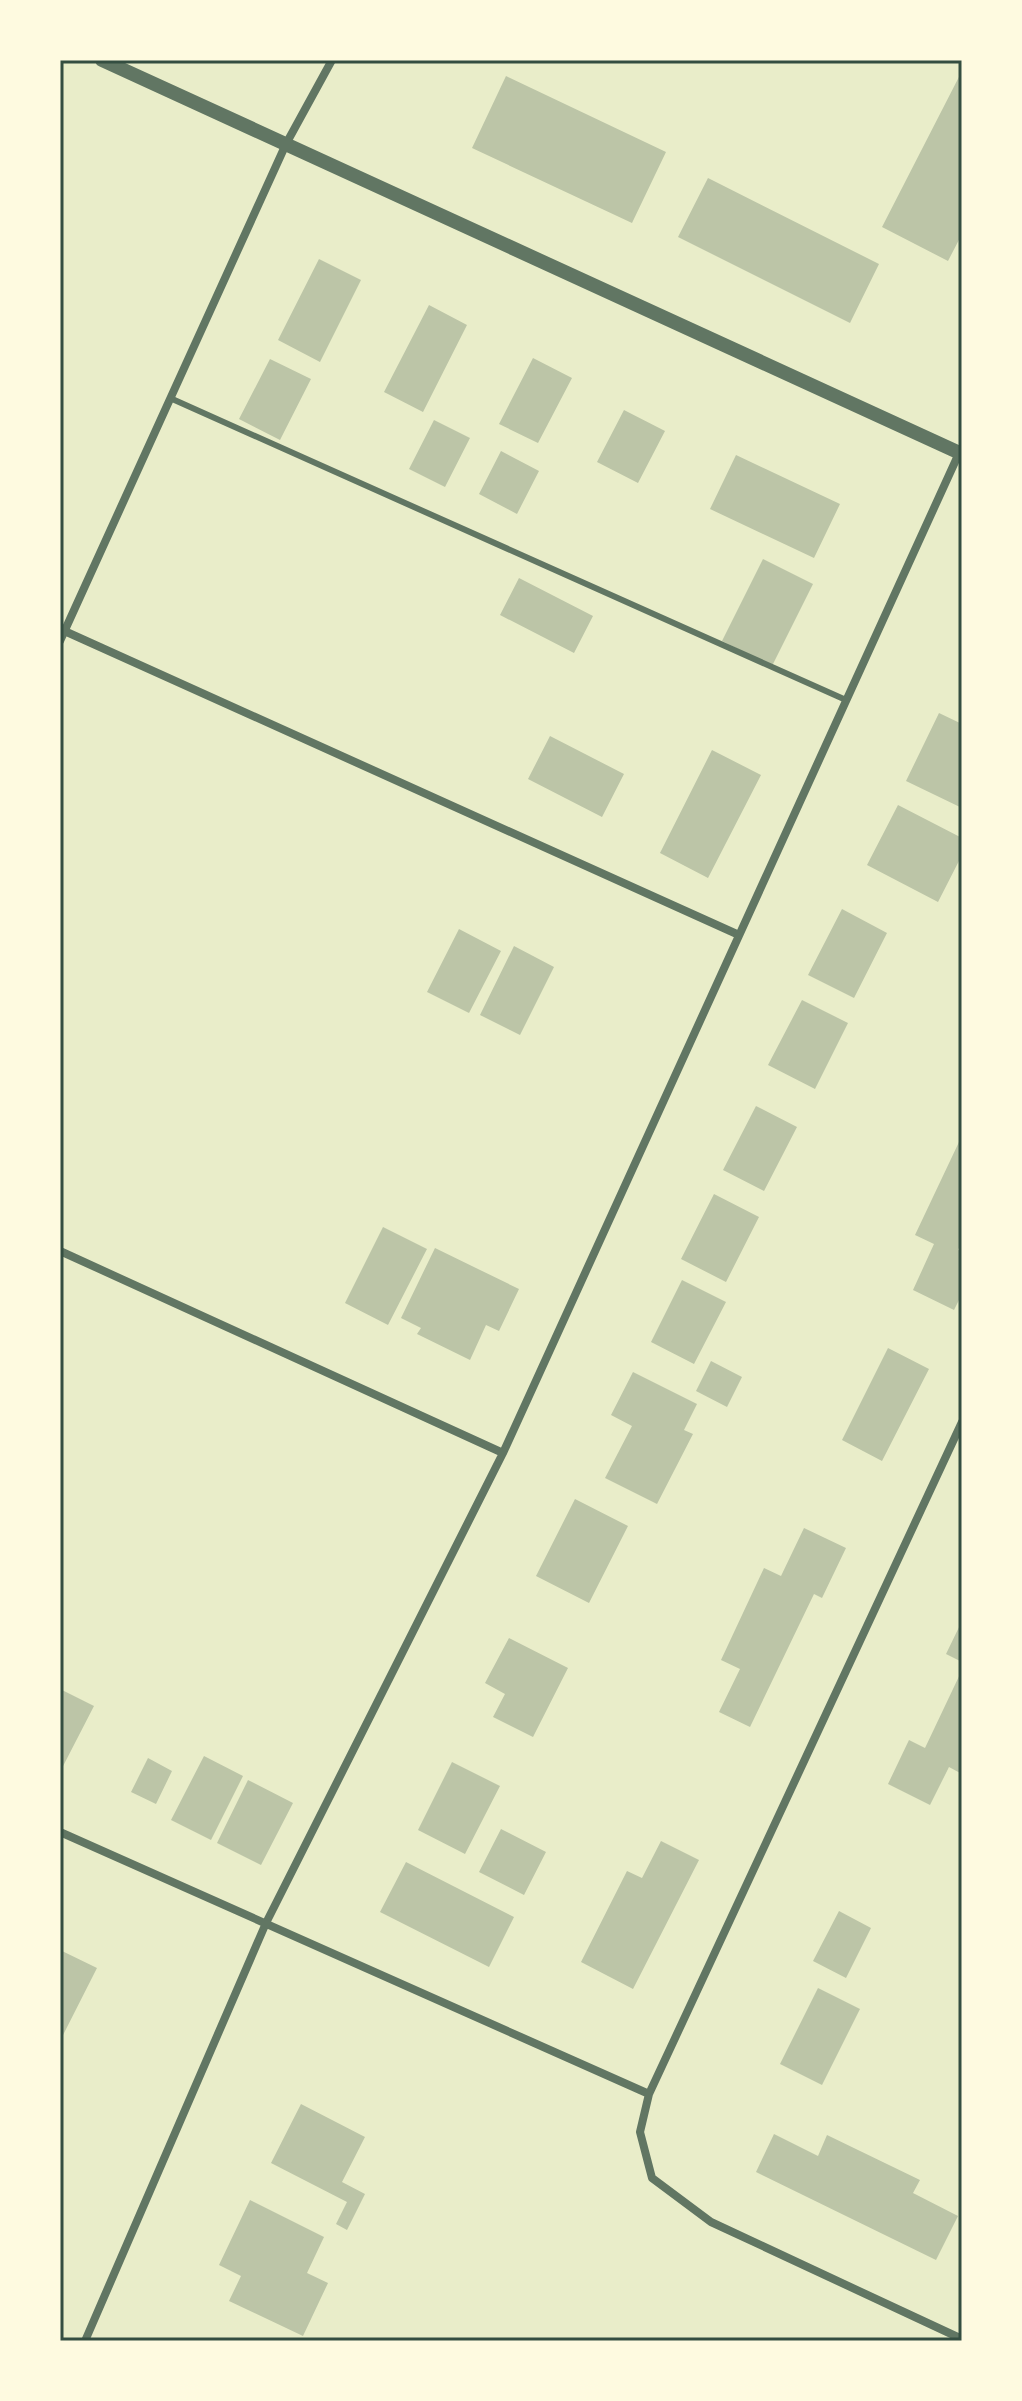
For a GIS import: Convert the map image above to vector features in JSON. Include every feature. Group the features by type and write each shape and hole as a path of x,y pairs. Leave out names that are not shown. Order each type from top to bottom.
{"street":[{"path":"85,2341 266,1923 503,1453 961,451 102,60"},
{"path":"60,641 62,630 286,144 332,60"},
{"path":"62,630 739,935"},
{"path":"60,1251 503,1453"},
{"path":"962,1424 649,2094 640,2132 652,2178 711,2222 962,2339"},
{"path":"60,1832 649,2094"}],"lane":[{"path":"170,398 846,700"}],"building":[{"path":"962,71 962,234 948,261 882,227"},
{"path":"506,76 666,152 632,223 472,148"},
{"path":"708,178 879,264 850,323 678,237"},
{"path":"319,259 361,280 320,362 278,340"},
{"path":"429,305 467,325 423,412 384,392"},
{"path":"533,358 572,378 538,443 499,424"},
{"path":"270,359 311,379 280,440 239,419"},
{"path":"624,410 665,431 638,483 597,462"},
{"path":"434,420 470,438 445,487 409,469"},
{"path":"501,451 539,471 517,514 479,494"},
{"path":"736,455 840,504 814,558 710,509"},
{"path":"763,559 813,584 772,666 722,641"},
{"path":"519,578 593,616 574,653 500,615"},
{"path":"939,713 962,724 962,808 906,781"},
{"path":"550,736 624,774 602,817 528,779"},
{"path":"712,750 761,775 708,878 660,853"},
{"path":"898,805 962,838 962,855 938,902 867,865"},
{"path":"842,909 887,933 854,998 808,975"},
{"path":"459,929 501,951 469,1013 427,992"},
{"path":"514,946 554,967 520,1035 480,1015"},
{"path":"802,1000 848,1023 815,1089 768,1065"},
{"path":"756,1106 797,1127 764,1191 723,1170"},
{"path":"959,1142 962,1144 962,1241 958,1250 962,1251 962,1294 954,1310 913,1290 934,1244 915,1235"},
{"path":"714,1194 759,1217 726,1282 681,1259"},
{"path":"383,1227 427,1249 388,1325 345,1303"},
{"path":"435,1248 519,1289 499,1331 486,1325 470,1360 417,1334 421,1328 401,1318"},
{"path":"682,1280 726,1302 694,1364 651,1342"},
{"path":"888,1348 929,1369 882,1461 842,1440"},
{"path":"711,1361 742,1377 727,1407 696,1391"},
{"path":"633,1372 697,1404 684,1430 693,1434 657,1504 605,1478 632,1426 611,1415"},
{"path":"575,1499 628,1526 589,1603 536,1576"},
{"path":"804,1528 846,1548 822,1598 814,1594 750,1727 719,1712 740,1669 721,1660 764,1568 781,1576"},
{"path":"962,1621 962,1662 946,1654"},
{"path":"509,1638 568,1668 533,1737 493,1717 505,1694 485,1683"},
{"path":"962,1670 962,1774 949,1767 930,1805 888,1784 909,1740 925,1748"},
{"path":"60,1689 94,1706 60,1772"},
{"path":"204,1756 243,1776 211,1840 171,1820"},
{"path":"148,1758 172,1771 156,1804 131,1792"},
{"path":"452,1762 500,1786 465,1854 418,1830"},
{"path":"248,1780 293,1803 261,1865 217,1843"},
{"path":"501,1829 546,1852 524,1895 479,1872"},
{"path":"661,1841 699,1860 633,1989 581,1962 627,1871 642,1878"},
{"path":"406,1862 514,1917 489,1967 380,1912"},
{"path":"839,1911 871,1928 846,1978 813,1961"},
{"path":"60,1950 97,1968 60,2041"},
{"path":"818,1988 860,2009 822,2085 780,2064"},
{"path":"301,2104 365,2137 342,2182 365,2194 347,2230 336,2224 347,2202 271,2163"},
{"path":"774,2134 818,2156 827,2135 920,2180 913,2193 958,2216 936,2260 756,2172"},
{"path":"250,2200 324,2237 307,2273 328,2283 303,2336 229,2301 241,2276 219,2265"}]}
